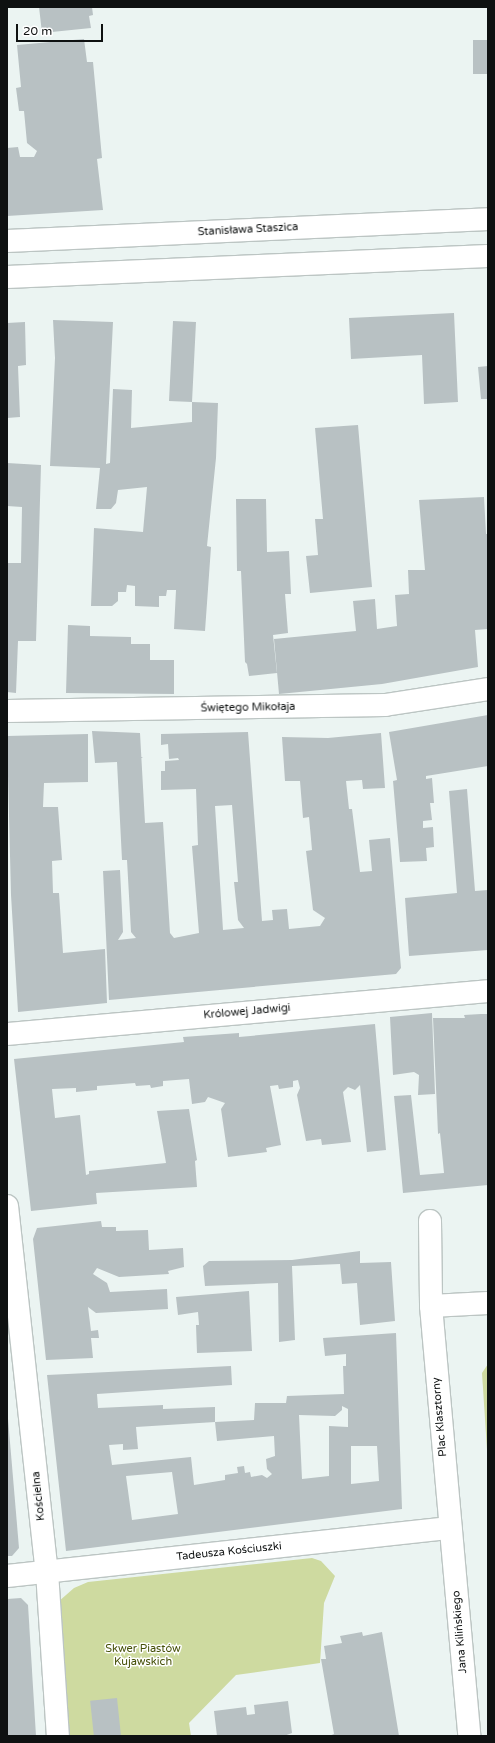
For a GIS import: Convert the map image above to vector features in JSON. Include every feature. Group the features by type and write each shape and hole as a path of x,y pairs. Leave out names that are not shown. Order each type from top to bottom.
{"street":[{"name":"Stanisława Staszica","path":"7,241 488,219"},
{"path":"7,278 488,256"},
{"name":"Świętego Mikołaja","path":"7,711 385,705 488,689"},
{"name":"Królowej Jadwigi","path":"7,1034 488,991"},
{"name":"Kościelna","path":"7,1206 10,1256 47,1572 58,1736"},
{"name":"Plac Klasztorny","path":"430,1221 431,1306 450,1528"},
{"path":"431,1306 488,1302"},
{"name":"Tadeusza Kościuszki","path":"7,1576 450,1528"},
{"name":"Jana Kilińskiego","path":"450,1528 470,1736"}],"green space":[{"path":"488,1364 488,1465 482,1373"},
{"name":"Skwer Piastów Kujawskich","path":"312,1558 321,1561 335,1576 324,1603 320,1663 236,1675 189,1723 191,1736 69,1736 58,1602 74,1588 88,1582"}],"building":[{"path":"39,7 92,7 93,15 89,16 91,28 42,33"},
{"path":"84,39 87,62 93,62 102,158 97,159 103,210 7,216 7,148 18,147 20,157 34,157 37,151 27,143 24,111 19,111 16,88 21,87 17,45"},
{"path":"473,40 488,40 488,74 473,74"},
{"path":"454,313 458,402 424,404 422,355 351,359 349,318"},
{"path":"53,320 113,322 106,464 110,463 113,389 132,390 131,428 192,422 192,402 218,403 216,458 207,546 211,547 205,631 174,629 176,590 167,590 166,596 159,596 159,607 135,606 135,586 127,585 126,592 118,592 118,601 112,606 91,606 94,528 143,532 147,487 118,490 116,503 111,509 96,509 100,468 50,466 55,358"},
{"path":"173,321 196,322 192,402 169,401"},
{"path":"25,322 26,365 18,366 20,417 7,418 7,323"},
{"path":"488,366 488,399 481,399 478,367"},
{"path":"358,425 372,587 310,593 306,556 318,555 315,519 323,519 315,428"},
{"path":"7,463 41,465 36,641 18,641 16,693 7,692 7,563 21,563 22,507 7,506"},
{"path":"484,497 486,534 488,534 488,629 475,630 478,667 382,684 279,694 274,639 356,631 353,601 375,599 377,629 397,626 395,595 409,594 408,570 425,570 419,500"},
{"path":"236,499 266,499 267,552 289,551 291,594 285,594 288,633 273,635 277,673 249,676 247,664 245,662 241,571 237,571"},
{"path":"68,625 90,626 90,636 131,637 131,644 150,644 150,660 174,660 174,694 66,693"},
{"path":"488,715 488,766 426,776 426,779 432,778 434,803 430,803 432,820 423,821 423,828 433,827 434,847 426,848 427,861 400,862 393,781 397,780 389,732"},
{"path":"92,731 140,733 145,823 163,822 170,933 174,938 199,933 192,846 198,845 196,789 161,790 161,771 165,771 165,761 179,760 178,758 169,759 168,744 161,745 161,734 248,732 262,921 273,920 272,910 287,909 289,929 320,926 325,918 313,910 306,851 312,850 309,817 303,818 300,781 285,781 282,737 328,738 381,733 385,788 363,789 362,780 346,781 349,809 352,809 360,872 372,871 369,840 390,838 401,968 396,974 109,1000 103,871 120,870 123,932 118,940 136,938 131,932 127,860 122,860 117,762 95,763","holes":["232,805 238,882 234,882 238,920 244,928 223,930 215,806"]},
{"path":"88,734 88,782 44,783 43,807 58,807 62,860 52,861 53,893 59,893 63,953 105,949 107,1003 18,1012 11,895 7,736"},
{"path":"467,789 475,891 488,890 488,950 409,956 405,898 457,893 449,791"},
{"path":"432,1013 435,1094 418,1095 419,1075 414,1072 393,1075 390,1017"},
{"path":"488,1014 488,1185 403,1193 394,1096 411,1095 420,1175 444,1173 440,1133 438,1134 433,1018 465,1018 464,1015"},
{"path":"375,1024 386,1150 367,1152 360,1085 355,1090 348,1087 343,1092 351,1142 322,1145 321,1139 306,1141 297,1095 300,1088 298,1080 293,1081 293,1087 279,1089 278,1085 270,1086 281,1145 266,1148 267,1152 228,1157 221,1109 225,1103 208,1097 205,1102 192,1104 189,1079 163,1081 163,1086 151,1088 150,1085 136,1086 135,1083 97,1086 97,1090 76,1092 76,1088 52,1089 55,1118 80,1115 86,1175 89,1174 89,1171 166,1163 157,1111 189,1109 197,1160 195,1161 197,1187 96,1193 97,1204 31,1211 14,1059 184,1042 183,1037 239,1033 239,1037"},
{"path":"101,1221 102,1227 116,1227 116,1231 148,1230 149,1250 183,1248 184,1267 168,1271 169,1274 119,1277 97,1268 93,1274 107,1283 110,1292 167,1289 168,1309 96,1313 88,1307 91,1331 98,1330 99,1338 91,1338 93,1358 46,1360 33,1239 37,1228"},
{"path":"360,1251 360,1263 391,1262 395,1321 360,1325 357,1283 342,1284 340,1264 292,1266 295,1340 279,1342 278,1283 205,1286 203,1266 209,1261 292,1260"},
{"path":"249,1291 252,1351 197,1353 196,1325 199,1325 198,1312 178,1315 176,1297"},
{"path":"396,1333 402,1509 66,1551 47,1375 231,1366 232,1385 97,1394 98,1408 163,1405 163,1409 215,1407 215,1422 254,1420 255,1403 286,1403 287,1396 344,1394 343,1366 346,1366 346,1354 325,1356 323,1338","holes":["342,1406 348,1409 348,1427 329,1426 329,1476 302,1479 299,1415 335,1416 342,1410","215,1422 217,1441 274,1436 275,1456 266,1459 267,1469 272,1474 267,1478 262,1475 251,1477 250,1472 245,1473 244,1466 237,1467 238,1473 225,1475 225,1480 194,1485 191,1457 112,1465 109,1445 123,1444 123,1450 138,1449 136,1427","351,1446 377,1446 379,1481 351,1484","172,1472 178,1514 132,1520 126,1476"]},
{"path":"7,1407 19,1548 12,1556 7,1556"},
{"path":"21,1598 28,1605 36,1736 7,1736 7,1599"},
{"path":"362,1632 363,1636 382,1632 399,1736 329,1736 334,1734 321,1659 326,1659 324,1646 342,1643 340,1636"},
{"path":"117,1698 121,1736 94,1736 90,1701"},
{"path":"288,1701 292,1733 284,1736 217,1736 214,1711 246,1707 247,1715 255,1714 254,1705"}]}
